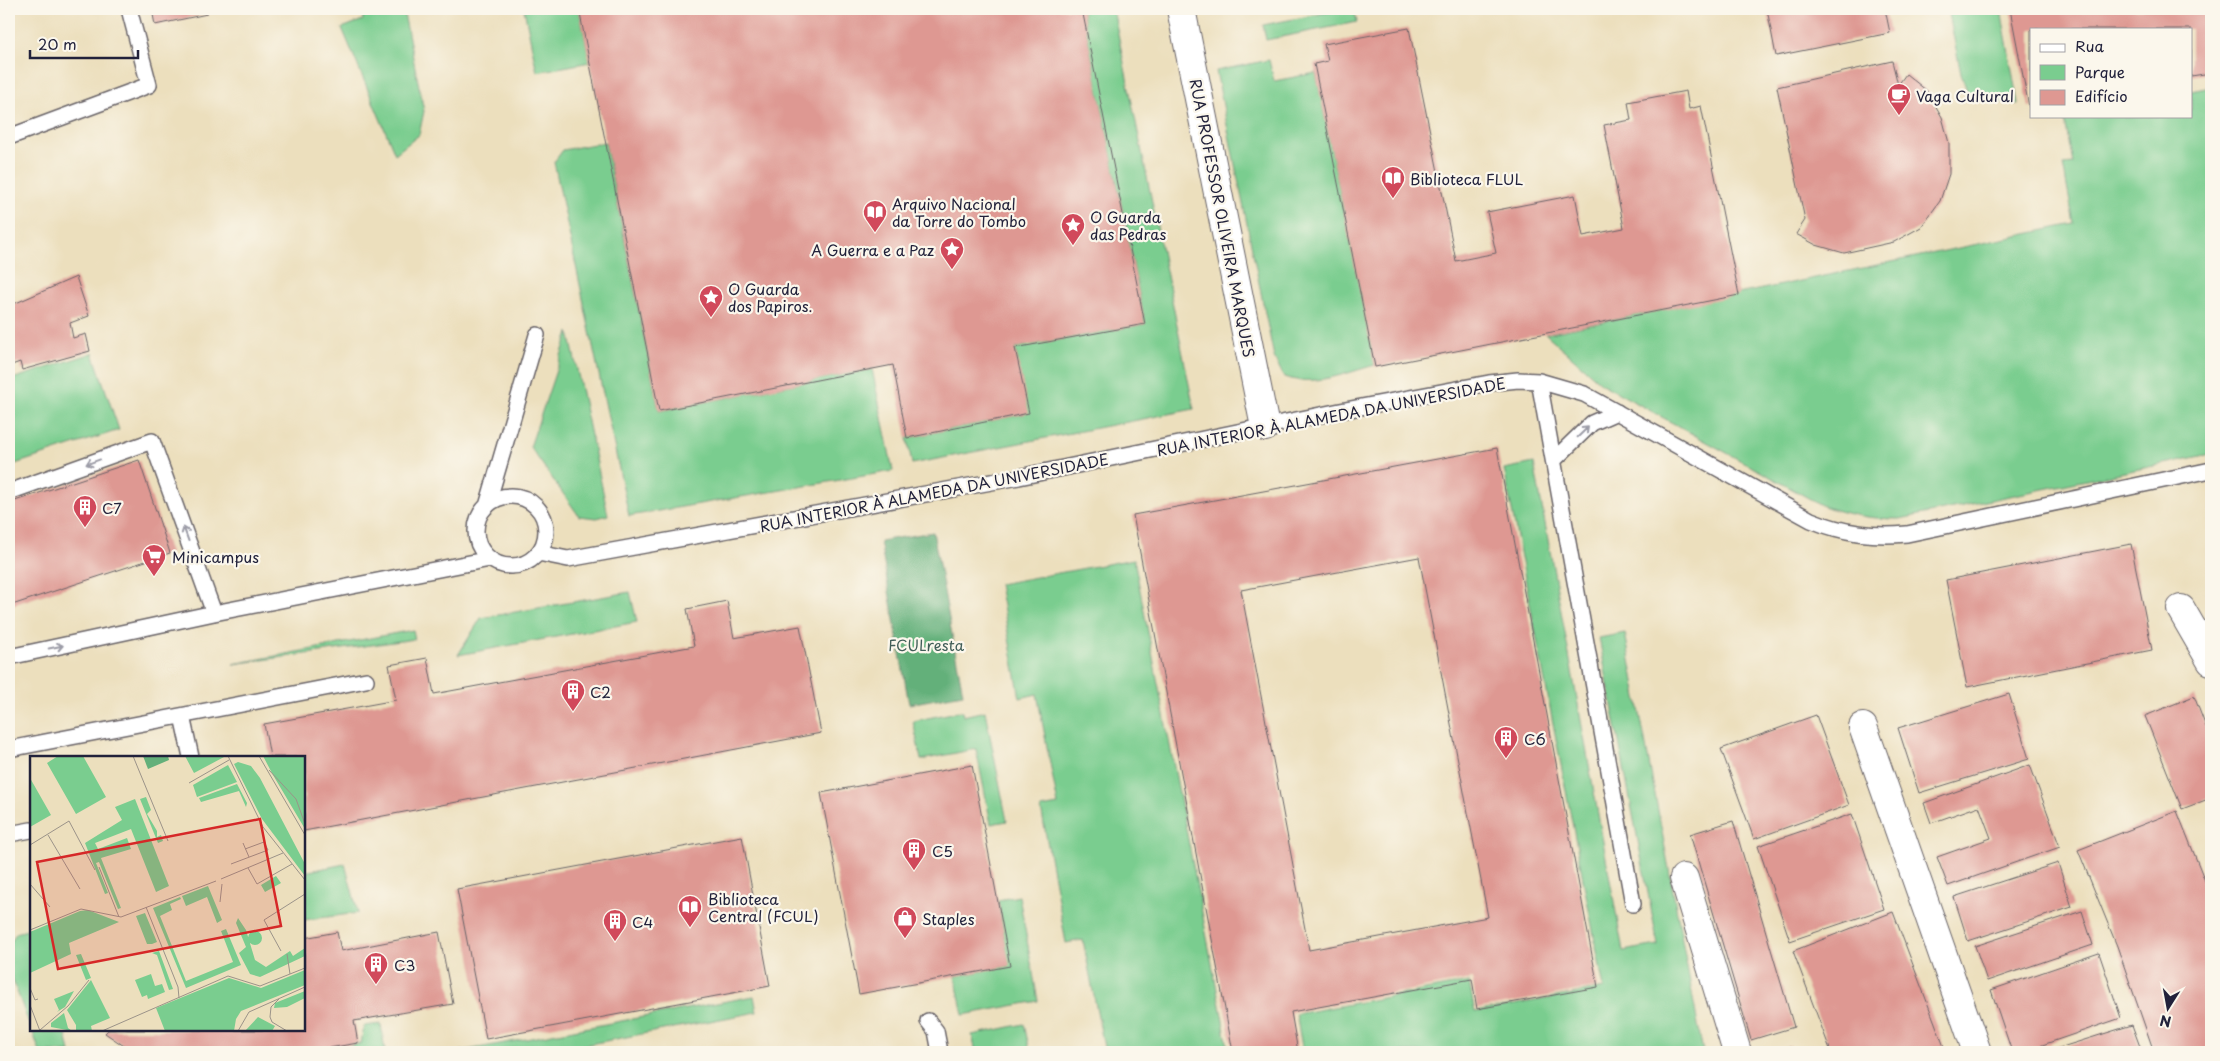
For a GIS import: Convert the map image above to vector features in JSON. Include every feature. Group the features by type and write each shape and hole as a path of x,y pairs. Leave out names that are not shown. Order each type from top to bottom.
{"street":[{"name":"RUA PROFESSOR OLIVEIRA MARQUES","path":"1181,9 1265,427"},
{"path":"2181,609 2211,662"},
{"path":"1863,727 1977,1052"},
{"path":"1684,878 1737,1052"}],"lane":[{"path":"9,137 149,84 129,9"},
{"path":"487,506 496,499 508,496 520,497 531,502 545,520 547,532 538,553 530,560 510,566 499,564 482,550 477,538 476,527 487,506 537,335"},
{"name":"RUA INTERIOR À ALAMEDA DA UNIVERSIDADE","path":"538,553 568,559 1018,477 1489,383 1518,380 1539,382 1584,394 1811,520 1834,529 1858,535 1883,536 1907,534 2211,470"},
{"path":"1539,382 1633,904"},
{"path":"1554,460 1592,423 1617,412"},
{"path":"9,492 152,441 214,613"},
{"path":"9,657 214,613 490,558"},
{"path":"9,749 366,680"},
{"path":"182,716 190,756"},
{"path":"9,834 30,830"},
{"path":"928,1021 936,1031 940,1052"}],"green space":[{"path":"362,9 403,9 424,111 419,135 395,154 342,28 363,20"},
{"path":"524,9 579,9 590,62 537,72"},
{"path":"1082,9 1113,9 1194,409 912,464 907,438 1028,413 1015,348 1145,324"},
{"path":"1345,9 1354,9 1357,22 1266,40 1263,25"},
{"path":"1948,9 2001,9 2018,104 1970,99 1961,74"},
{"path":"1269,60 1274,81 1316,73 1375,365 1330,378 1295,380 1284,377 1274,357 1216,71"},
{"path":"2211,87 2211,454 1900,519 1859,516 1821,505 1602,384 1546,334 2074,224 2063,165 2073,164 2064,118 2192,118 2192,91"},
{"path":"605,142 659,411 872,369 893,471 629,516 554,162 563,150"},
{"path":"569,332 608,515 597,518 579,516 530,447"},
{"path":"93,353 119,430 9,466 9,380"},
{"path":"1534,463 1623,951 1658,945 1599,638 1625,633 1703,1052 1303,1052 1296,1014 1469,982 1475,1012 1604,988 1504,469"},
{"name":"FCULresta","path":"933,532 963,694 909,704 880,541"},
{"path":"1134,559 1229,1052 1105,1052 1083,940 1066,943 1041,808 1058,805 1037,694 1020,698 999,584"},
{"path":"630,592 637,622 458,655 481,618"},
{"path":"413,630 415,639 233,664"},
{"path":"962,711 963,716 985,711 1007,821 991,824 976,749 921,760 913,721"},
{"path":"345,864 358,913 305,920 305,872"},
{"path":"1019,896 1038,1001 963,1015 955,976 1009,966 998,900"},
{"path":"30,929 30,1026 9,970 9,946 16,933"},
{"path":"754,996 757,1012 548,1052 457,1052"},
{"path":"381,1024 385,1052 327,1052 361,1043 364,1026"},
{"path":"1024,1024 1030,1052 976,1052 972,1035"},
{"path":"32,1031 65,1031 70,1052 40,1052"}],"building":[{"path":"152,9 206,9 207,14 155,25"},
{"name":"Arquivo Nacional da Torre do Tombo","path":"579,9 1082,9 1145,324 1015,348 1029,413 907,438 893,365 659,411"},
{"path":"1767,9 1885,9 1890,33 1776,56"},
{"path":"2010,9 2211,9 2211,73 2192,76 2192,28 2030,28 2029,107"},
{"name":"Biblioteca FLUL","path":"1409,28 1456,261 1496,253 1487,212 1575,195 1583,236 1624,228 1604,125 1631,120 1628,102 1686,91 1689,109 1701,106 1739,295 1375,367 1314,64 1328,61 1324,44"},
{"path":"1892,61 1898,85 1906,74 1927,91 1942,117 1949,143 1949,174 1940,201 1921,227 1894,242 1844,253 1816,245 1796,234 1805,220 1777,87"},
{"path":"76,277 89,316 70,323 73,338 86,334 90,351 22,370 20,362 9,366 9,306"},
{"name":"C6","path":"1497,448 1598,987 1477,1009 1472,979 1291,1012 1298,1052 1233,1052 1133,515","holes":["1419,557 1488,917 1309,950 1241,590"]},
{"name":"C7","path":"139,460 170,553 9,606 9,503"},
{"path":"2131,544 2152,650 1967,687 1946,580"},
{"name":"C2","path":"727,601 734,638 800,626 821,733 305,831 305,756 270,756 264,724 396,700 389,665 427,658 434,694 694,646 687,609"},
{"path":"2009,694 2029,759 1919,793 1898,728"},
{"path":"2194,696 2211,740 2211,798 2182,809 2145,716"},
{"path":"1816,715 1849,805 1754,839 1721,749"},
{"name":"C5","path":"972,765 1010,966 859,994 821,793"},
{"path":"2030,765 2060,847 1948,886 1937,857 1991,838 1979,806 1931,823 1924,803"},
{"path":"2177,811 2211,896 2211,1052 2154,1052 2117,946 2078,850"},
{"path":"1852,814 1884,909 1790,941 1758,846"},
{"path":"1733,821 1794,1027 1751,1040 1690,834"},
{"name":"C4","path":"742,836 770,986 486,1039 457,889"},
{"path":"2058,863 2072,907 1968,941 1954,897"},
{"path":"2082,911 2093,945 1987,981 1975,946"},
{"path":"1893,912 1946,1052 1831,1052 1793,951"},
{"name":"C3","path":"337,932 341,951 439,932 453,1004 354,1021 358,1043 323,1049 321,1052 133,1052 105,1033 107,1031 305,1031 305,938"},
{"path":"2099,953 2121,1018 2022,1052 2012,1052 1991,990"},
{"path":"2132,1025 2142,1052 2046,1052"},
{"path":"1790,1046 1791,1052 1771,1052"}],"place":[{"name":"Vaga Cultural","path":"1899,116"},
{"name":"Biblioteca FLUL","path":"1393,199"},
{"name":"Arquivo Nacional da Torre do Tombo","path":"875,233"},
{"name":"O Guarda das Pedras","path":"1073,246"},
{"name":"A Guerra e a Paz","path":"952,270"},
{"name":"O Guarda dos Papiros.","path":"711,318"},
{"name":"C7","path":"85,528"},
{"name":"Minicampus","path":"154,577"},
{"name":"C2","path":"573,712"},
{"name":"C6","path":"1506,759"},
{"name":"C5","path":"914,871"},
{"name":"Biblioteca Central (FCUL)","path":"690,928"},
{"name":"Staples","path":"905,939"},
{"name":"C4","path":"615,942"},
{"name":"C3","path":"376,985"}]}
